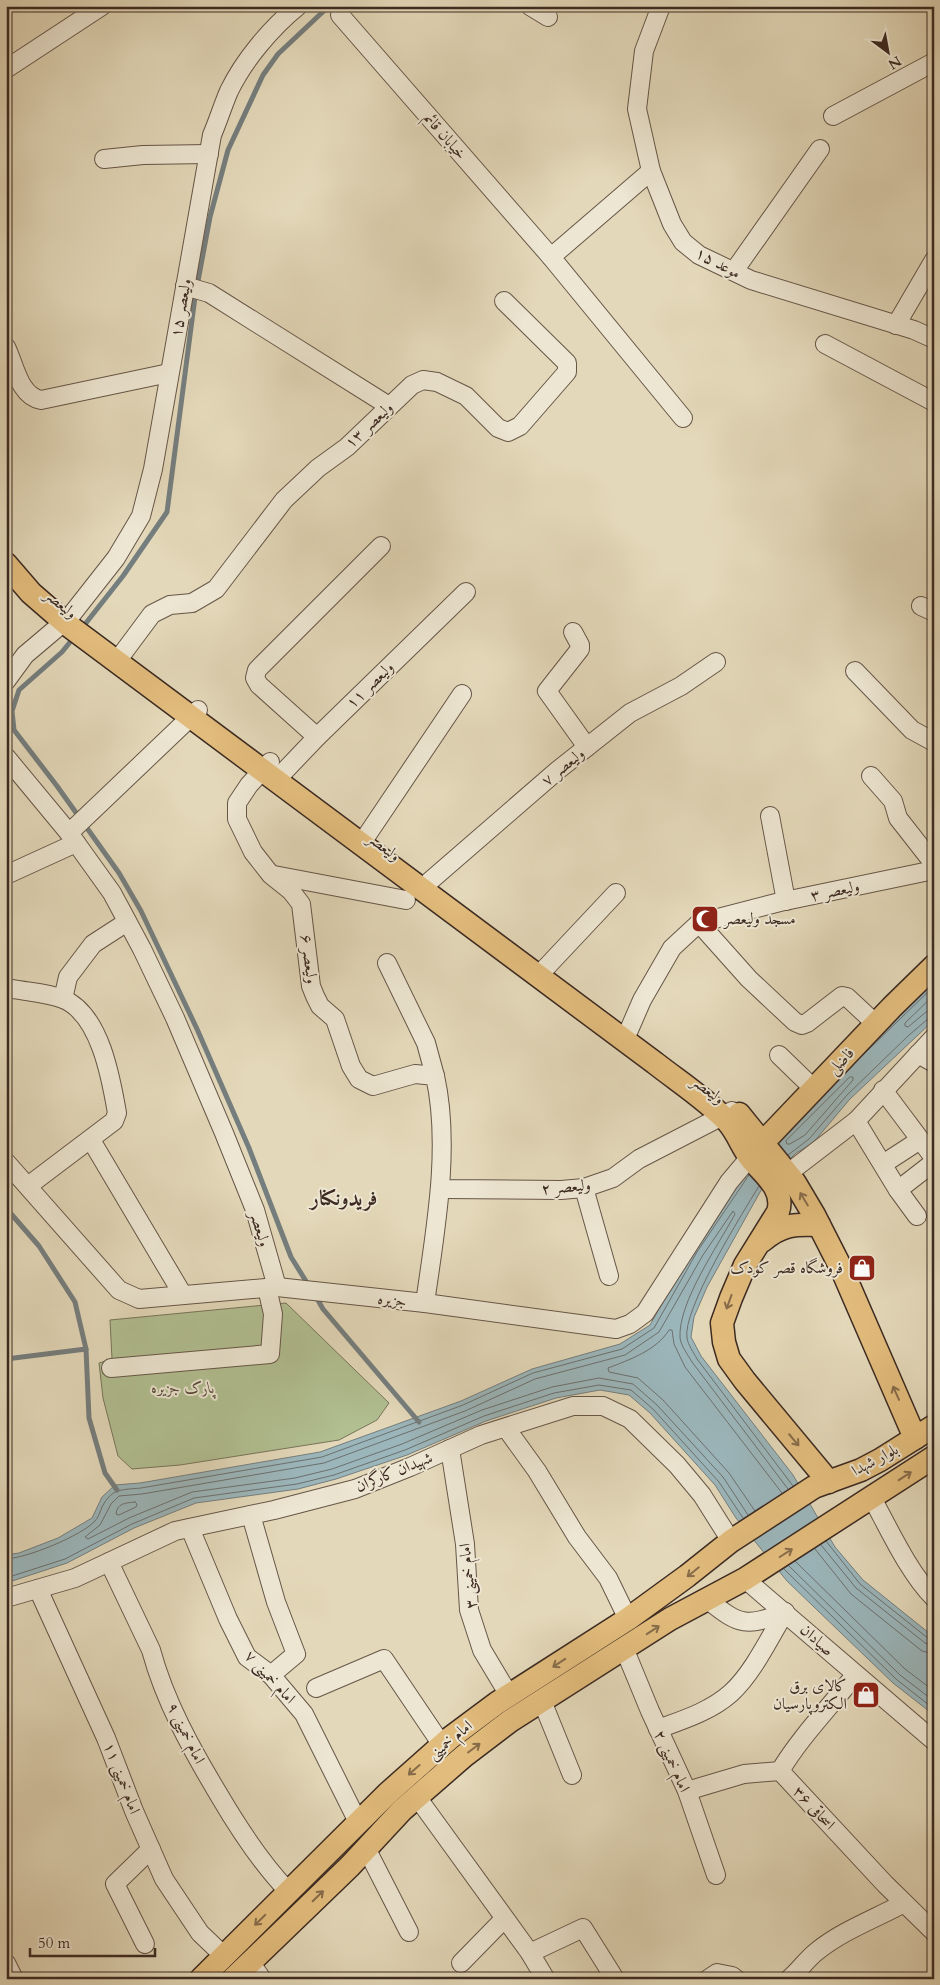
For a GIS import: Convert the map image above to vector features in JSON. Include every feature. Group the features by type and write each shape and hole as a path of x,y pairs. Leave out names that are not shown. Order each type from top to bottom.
{"main road":[{"name":"ولیعصر","path":"6,546 70,620"},
{"name":"ولیعصر","path":"6,564 31,593 120,657 364,840 420,890 541,972 729,1114 757,1152 781,1175"},
{"name":"فاضلی","path":"757,1152 814,1089 934,966"},
{"path":"821,1484 729,1358 724,1342 722,1323 745,1264 778,1212 781,1202 779,1194 781,1175 795,1183 819,1225 925,1432"},
{"path":"758,1244 774,1231 787,1226 819,1225"},
{"name":"بلوار شهدا","path":"730,1541 821,1484 874,1463 925,1432"},
{"name":"بلوار شهدا","path":"745,1579 934,1458"},
{"name":"امام خمینی","path":"201,1979 330,1849 387,1794 442,1745 509,1695 628,1619 687,1576 730,1541"},
{"name":"امام خمینی","path":"232,1979 256,1970 366,1848 417,1797 464,1756 510,1721 670,1619 745,1579"},
{"path":"330,1849 350,1866"}],"street":[{"path":"6,69 102,6"},
{"name":"ولیعصر ۱۵","path":"8,674 25,655 70,620 116,558 141,516 153,469 212,135 229,90 250,58 298,6"},
{"path":"530,6 548,17"},
{"name":"موعد ۱۵","path":"661,6 644,51 637,109 651,171 672,224 683,242 699,255 751,280 896,325 934,339"},
{"name":"خیابان قائم","path":"340,15 551,257 683,418"},
{"path":"834,116 934,62"},
{"path":"734,271 820,149"},
{"path":"104,159 143,155 209,154"},
{"path":"551,257 651,171"},
{"path":"896,325 934,260"},
{"path":"185,286 207,292 303,350 389,406"},
{"name":"ولیعصر ۱۳","path":"120,657 152,614 170,605 192,603 216,588 284,500 318,468 347,446 412,385 423,380 437,382 466,396 498,428 508,432 520,426 567,372 567,363 504,301"},
{"path":"825,344 934,402"},
{"path":"6,347 25,391 33,399 41,400 169,373"},
{"path":"317,737 259,685 255,678 257,670 381,546"},
{"name":"ولیعصر ۱۱","path":"273,771 317,737 466,592"},
{"path":"573,632 580,645 580,650 547,691 587,747"},
{"name":"ولیعصر ۷","path":"420,890 587,747 630,713 681,686 716,662"},
{"path":"855,670 912,730 934,742"},
{"path":"364,840 462,694"},
{"path":"6,875 73,835 90,813 194,714"},
{"name":"ولیعصر","path":"6,757 73,835 112,893 176,1018 254,1210 272,1287 273,1314 270,1354 111,1368"},
{"name":"ولیعصر ۶","path":"273,771 248,785 237,803 237,819 253,852 271,875 291,891 301,904 311,986 320,1006 335,1019 352,1066 359,1079 373,1086 415,1074 435,1076"},
{"path":"871,776 893,801 898,818 934,864"},
{"path":"770,816 786,901"},
{"name":"ولیعصر ۳","path":"625,1034 672,948 699,923 786,901 934,870"},
{"path":"271,875 420,890"},
{"path":"541,972 616,894"},
{"path":"63,999 68,977 93,944 127,922"},
{"path":"699,923 749,980 795,1022 802,1025 807,1023 842,996 847,996 876,1024"},
{"path":"387,963 426,1042 435,1076 441,1114 441,1185 425,1304"},
{"path":"6,990 14,989 63,999 85,1015 107,1061 117,1113 114,1121 91,1140 28,1186"},
{"path":"781,1175 856,1121 934,1037"},
{"path":"918,1054 934,1063"},
{"path":"779,1055 814,1089"},
{"path":"883,1090 934,1158"},
{"name":"ولیعصر ۲","path":"441,1185 444,1189 560,1190 584,1188 613,1178 639,1160 729,1114"},
{"path":"856,1121 898,1190 917,1216"},
{"path":"91,1140 182,1295"},
{"path":"883,1164 920,1140"},
{"name":"جزیره","path":"6,1162 119,1290 139,1299 272,1287 425,1304 616,1329 630,1324 645,1313 729,1182 757,1152"},
{"path":"898,1190 934,1162"},
{"path":"584,1188 609,1276"},
{"name":"شهیدان کارگران","path":"6,1598 75,1578 175,1531 251,1515 355,1489 481,1435 573,1406 603,1406 630,1419 677,1465 702,1495 730,1541"},
{"path":"506,1428 538,1472 577,1537 608,1578 628,1619"},
{"name":"امام خمینی ۳","path":"450,1449 465,1544 469,1610 482,1650 509,1695"},
{"path":"872,1498 902,1552 931,1591"},
{"path":"251,1515 276,1602 296,1654 271,1675"},
{"name":"امام خمینی ۷","path":"190,1528 228,1619 247,1657 271,1675 304,1714 358,1822"},
{"name":"امام خمینی ۹","path":"109,1562 151,1650 155,1666 196,1757 257,1854 288,1891"},
{"name":"صیادان","path":"745,1579 934,1741"},
{"name":"امام خمینی ۱۱","path":"38,1590 106,1738 134,1811 164,1879 200,1933 224,1956"},
{"path":"708,1600 724,1613 746,1623 762,1621 785,1612"},
{"path":"658,1728 695,1715 731,1693 748,1673 785,1612"},
{"name":"امام خمینی ۲","path":"624,1648 687,1791 716,1875"},
{"path":"316,1688 384,1659 442,1745"},
{"name":"اسحاقی ۳۶","path":"855,1675 824,1715 794,1747 780,1771 904,1903 933,1930"},
{"path":"542,1701 572,1775"},
{"path":"687,1791 744,1774 780,1771"},
{"path":"417,1797 530,1953 545,1978"},
{"path":"366,1848 410,1932"},
{"path":"145,1944 115,1884 151,1850"},
{"path":"794,1977 815,1952 851,1928 874,1919 904,1903"},
{"path":"461,1963 504,1919"},
{"path":"530,1953 583,1928 615,1979"},
{"path":"6,1963 14,1979"},
{"path":"708,1979 717,1973 732,1976 736,1979"}],"green space":[{"name":"پارک جزیره","path":"286,1303 389,1403 377,1420 339,1440 180,1465 132,1469 118,1456 103,1398 99,1363 112,1359 110,1320"}],"water":[{"path":"934,978 934,1020 850,1099 813,1143 796,1153 764,1185 707,1287 694,1317 691,1337 701,1356 793,1475 835,1547 863,1580 934,1637 934,1715 893,1683 787,1581 736,1518 715,1485 650,1413 629,1395 600,1390 556,1398 486,1421 407,1455 336,1479 298,1489 196,1503 134,1528 67,1563 6,1583 6,1555 19,1553 58,1538 92,1518 102,1497 115,1485 140,1483 320,1452 461,1401 532,1369 620,1344 650,1325 693,1249 744,1173"}],"waterway":[{"path":"82,628 123,576 167,512 195,297 210,217 228,150 263,75 278,54 329,6"},
{"path":"75,636 62,652 19,690 12,711 14,730 57,786 119,873 141,911 197,1029 249,1148 291,1257 309,1286"},
{"path":"6,1208 39,1246 75,1302 86,1349 89,1418 105,1473 117,1490"},
{"path":"315,1295 323,1309 419,1422"},
{"path":"6,1359 86,1349"}],"place":[{"name":"مسجد ولیعصر","path":"705,919"},
{"name":"فروشگاه قصر کودک","path":"862,1268"},
{"name":"کالای برق الکتروپارسیان","path":"866,1695"}],"district":[{"name":"فریدونکنار","path":"344,1198"}]}
